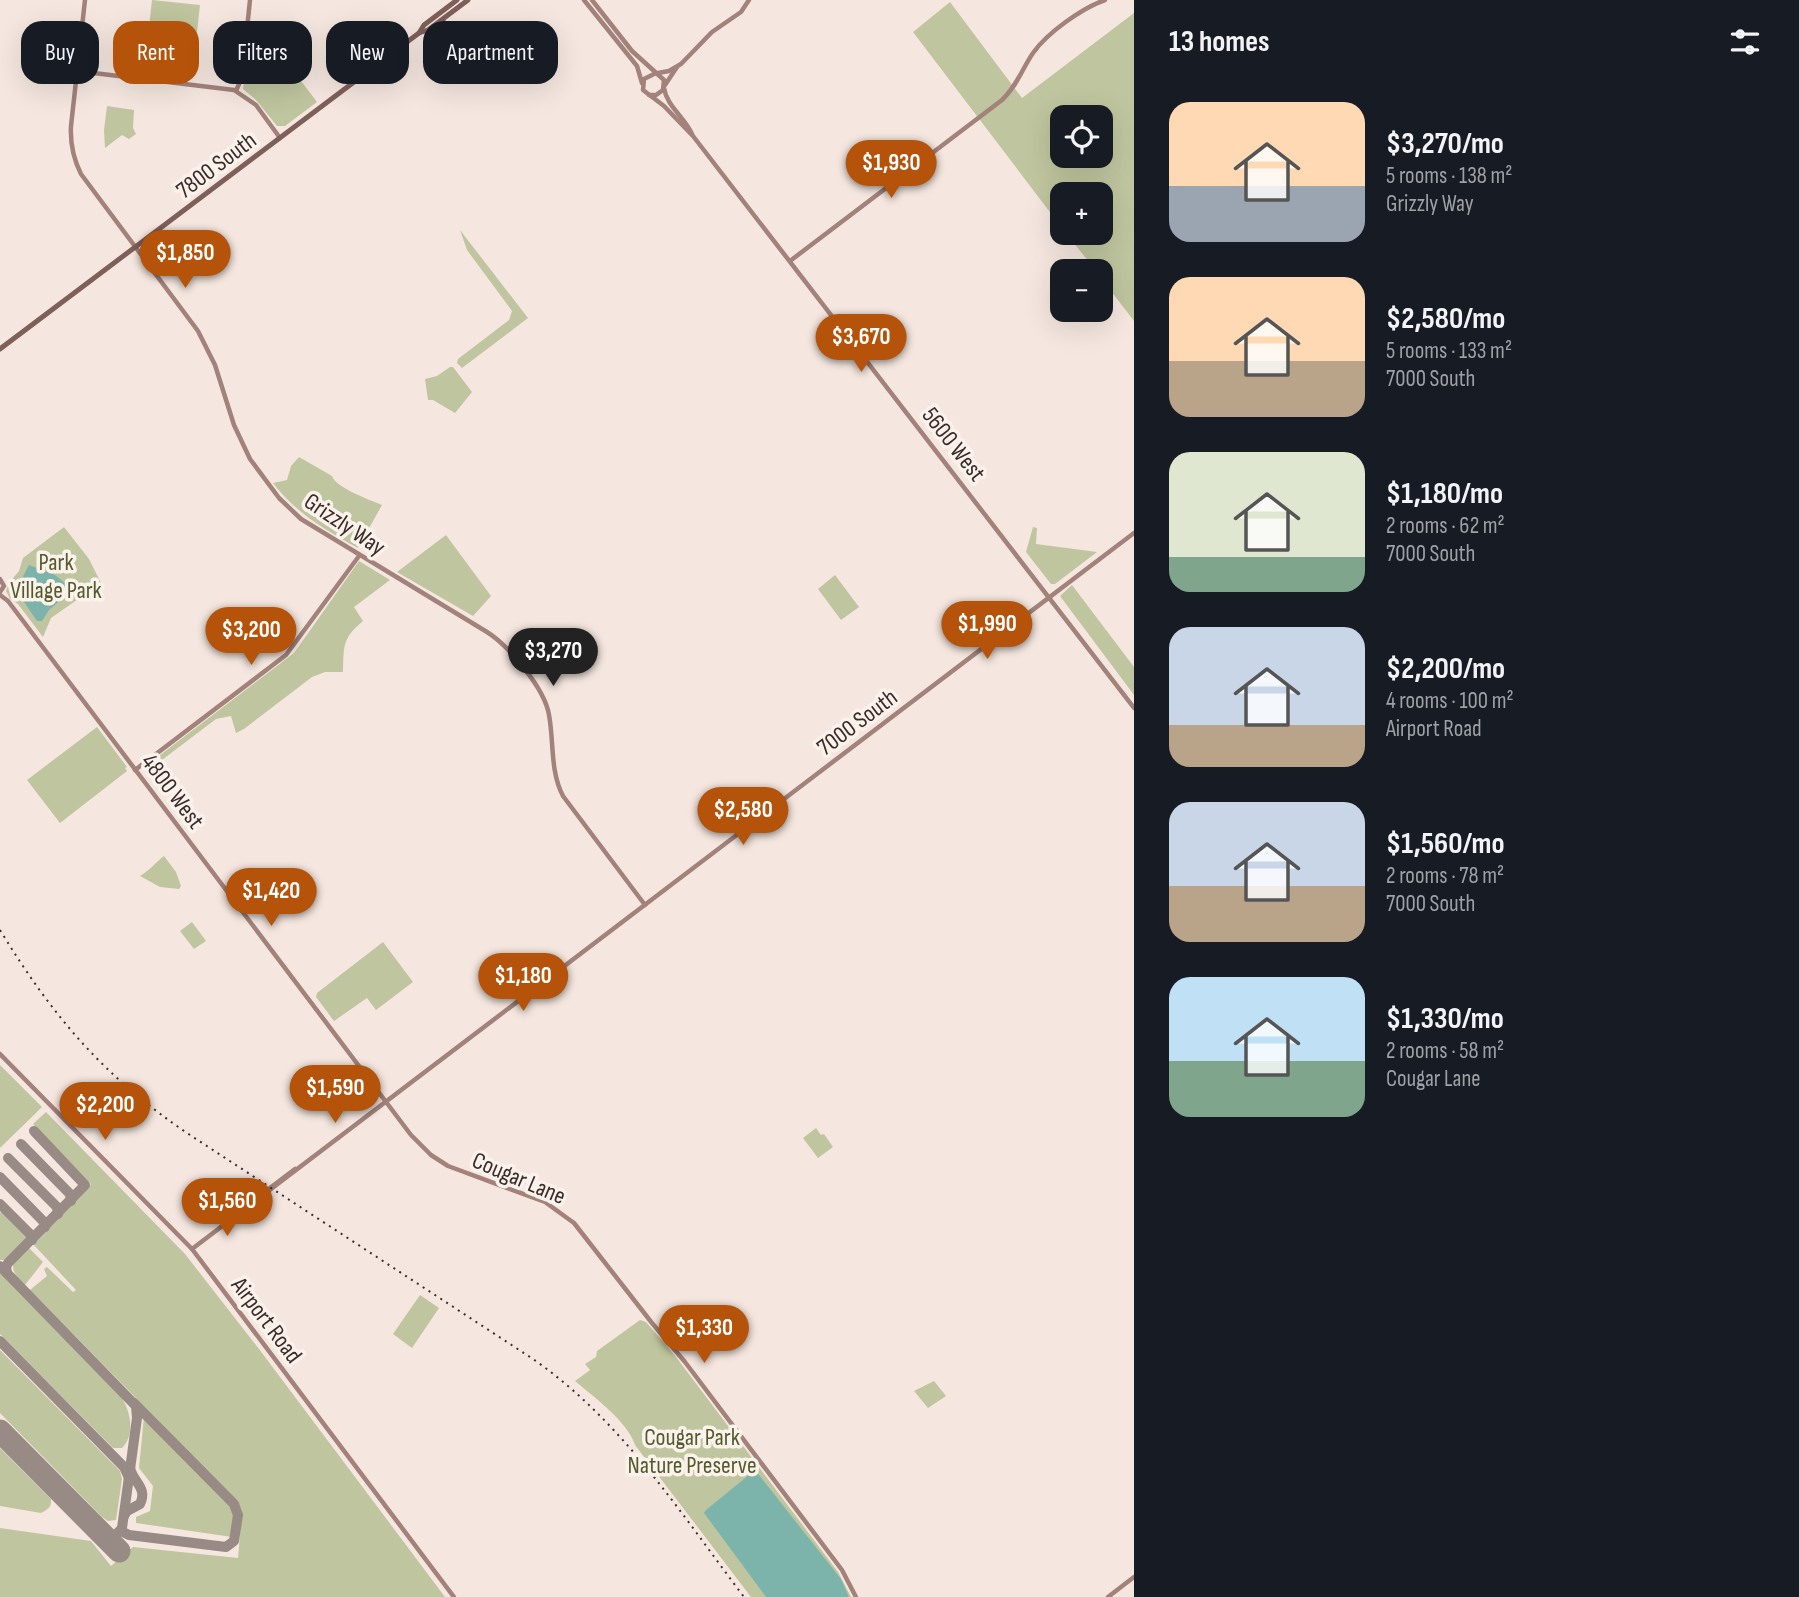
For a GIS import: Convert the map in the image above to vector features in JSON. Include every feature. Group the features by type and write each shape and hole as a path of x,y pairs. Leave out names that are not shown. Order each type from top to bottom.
{"main road":[{"name":"7800 South","path":"419,33 424,25 457,0"},
{"name":"7800 South","path":"0,349 465,0"}],"street":[{"name":"Grizzly Way","path":"83,21 85,0"},
{"path":"236,91 242,78 250,0"},
{"path":"592,0 632,51 664,80 665,87"},
{"path":"584,1 638,66 643,90 649,95 658,94 677,66 712,32 743,10 749,0"},
{"path":"790,261 1012,90 1045,40 1085,9 1105,0"},
{"path":"584,1 604,16"},
{"path":"642,83 647,76 677,66"},
{"path":"99,73 222,87 236,91 256,105 280,138"},
{"name":"Grizzly Way","path":"76,84 70,133 75,161 81,174 183,308 205,343 238,436 262,477 301,519 493,636 511,653 545,701 550,716 558,784 563,796 645,905"},
{"name":"5600 West","path":"665,87 668,102 685,120 693,135 1134,708"},
{"name":"5600 West","path":"649,95 693,135"},
{"name":"7000 South","path":"192,1249 1134,533"},
{"path":"135,770 286,655 359,556"},
{"name":"4800 West","path":"0,579 4,582 1,592 386,1102"},
{"name":"Airport Road","path":"0,1054 192,1249 454,1597"},
{"name":"Cougar Lane","path":"386,1102 415,1139 437,1159 459,1172 550,1205 578,1227 688,1366 812,1531 845,1575 856,1597"},
{"path":"1108,1597 1134,1577"}],"green space":[{"path":"152,0 200,5 198,21 150,21"},
{"path":"950,2 1022,98 1134,13 1134,321 1113,294 1113,259 1087,259 1075,245 1113,245 1113,182 1050,182 1050,212 913,32"},
{"path":"244,84 303,84 317,102 285,126 277,126 256,100 243,89"},
{"path":"107,106 134,110 133,128 136,134 129,139 122,135 105,148 104,130"},
{"path":"460,230 528,318 462,368 457,363 458,359 509,320 512,311 467,250"},
{"path":"453,367 472,392 455,413 433,400 428,400 425,379 437,376"},
{"path":"299,457 332,476 346,489 382,505 358,548 312,520 291,503 273,483 287,480 291,466"},
{"name":"Park Village Park","path":"64,527 89,559 101,583 51,618 43,637 6,591 19,571 23,558"},
{"path":"1033,527 1037,528 1036,544 1097,552 1055,584 1051,584 1026,552"},
{"path":"446,535 491,596 473,616 397,572"},
{"path":"359,561 390,580 354,607 363,621 351,633 346,643 343,672 325,672 312,677 236,733 231,716 216,719 154,766 149,777 143,768 294,653"},
{"path":"835,575 859,607 841,620 818,589"},
{"path":"1072,585 1134,667 1134,695 1060,596"},
{"path":"97,727 127,767 127,771 60,823 27,780"},
{"path":"164,856 176,872 181,886 179,889 160,887 140,876"},
{"path":"192,922 206,941 194,949 180,931"},
{"path":"383,942 413,982 376,1010 367,998 334,1021 316,997 317,993"},
{"path":"0,1065 42,1107 0,1148"},
{"path":"46,1112 185,1254 445,1597 0,1597 0,1528 91,1541 111,1566 133,1547 238,1558 242,1511 237,1501 30,1290 47,1276 44,1269 47,1267 73,1292 76,1290 33,1244 91,1184 33,1124"},
{"path":"816,1128 833,1147 818,1158 803,1138"},
{"path":"3,1210 28,1238 13,1256 0,1260 0,1213"},
{"path":"29,1248 43,1262 25,1285 16,1275 13,1265"},
{"path":"0,1272 122,1398 128,1410 130,1430 122,1448 113,1448 0,1334"},
{"path":"420,1295 439,1308 412,1348 393,1334"},
{"name":"Cougar Park Nature Preserve","path":"640,1320 646,1322 676,1357 838,1572 851,1597 751,1597 635,1445 625,1428 610,1410 575,1381 590,1370 585,1364 596,1357 597,1351"},
{"path":"0,1350 120,1471 122,1479 116,1520 108,1521 102,1517 0,1413"},
{"path":"934,1381 946,1396 928,1408 914,1391"},
{"path":"144,1416 232,1507 232,1537 136,1523 136,1517 150,1511 153,1486 139,1468"},
{"path":"0,1448 51,1499 47,1509 41,1513 0,1506"}],"water":[{"path":"29,565 55,575 70,587 70,592 49,610 42,621 37,621 24,602 15,595 15,585 20,582"},
{"path":"755,1470 841,1579 849,1597 766,1597 704,1513"}],"taxiway":[{"path":"7,1273 8,1263 85,1185 34,1131"},
{"path":"21,1144 70,1194 71,1201"},
{"path":"8,1158 57,1207 58,1214"},
{"path":"0,1177 44,1222 45,1227"},
{"path":"0,1204 31,1235 32,1240"},
{"path":"0,1266 136,1406 137,1418 122,1528 114,1537 102,1534"},
{"path":"0,1341 124,1467 129,1478"},
{"path":"121,1531 129,1535 226,1547 234,1541 238,1515 234,1504 134,1403"},
{"path":"124,1516 127,1511 140,1504 142,1498 141,1489 130,1468"}],"runway":[{"path":"0,1431 119,1551"}],"railway":[{"path":"0,930 61,1018 83,1044 132,1091 190,1135 533,1359 565,1384 594,1410 648,1469 744,1597"}]}
